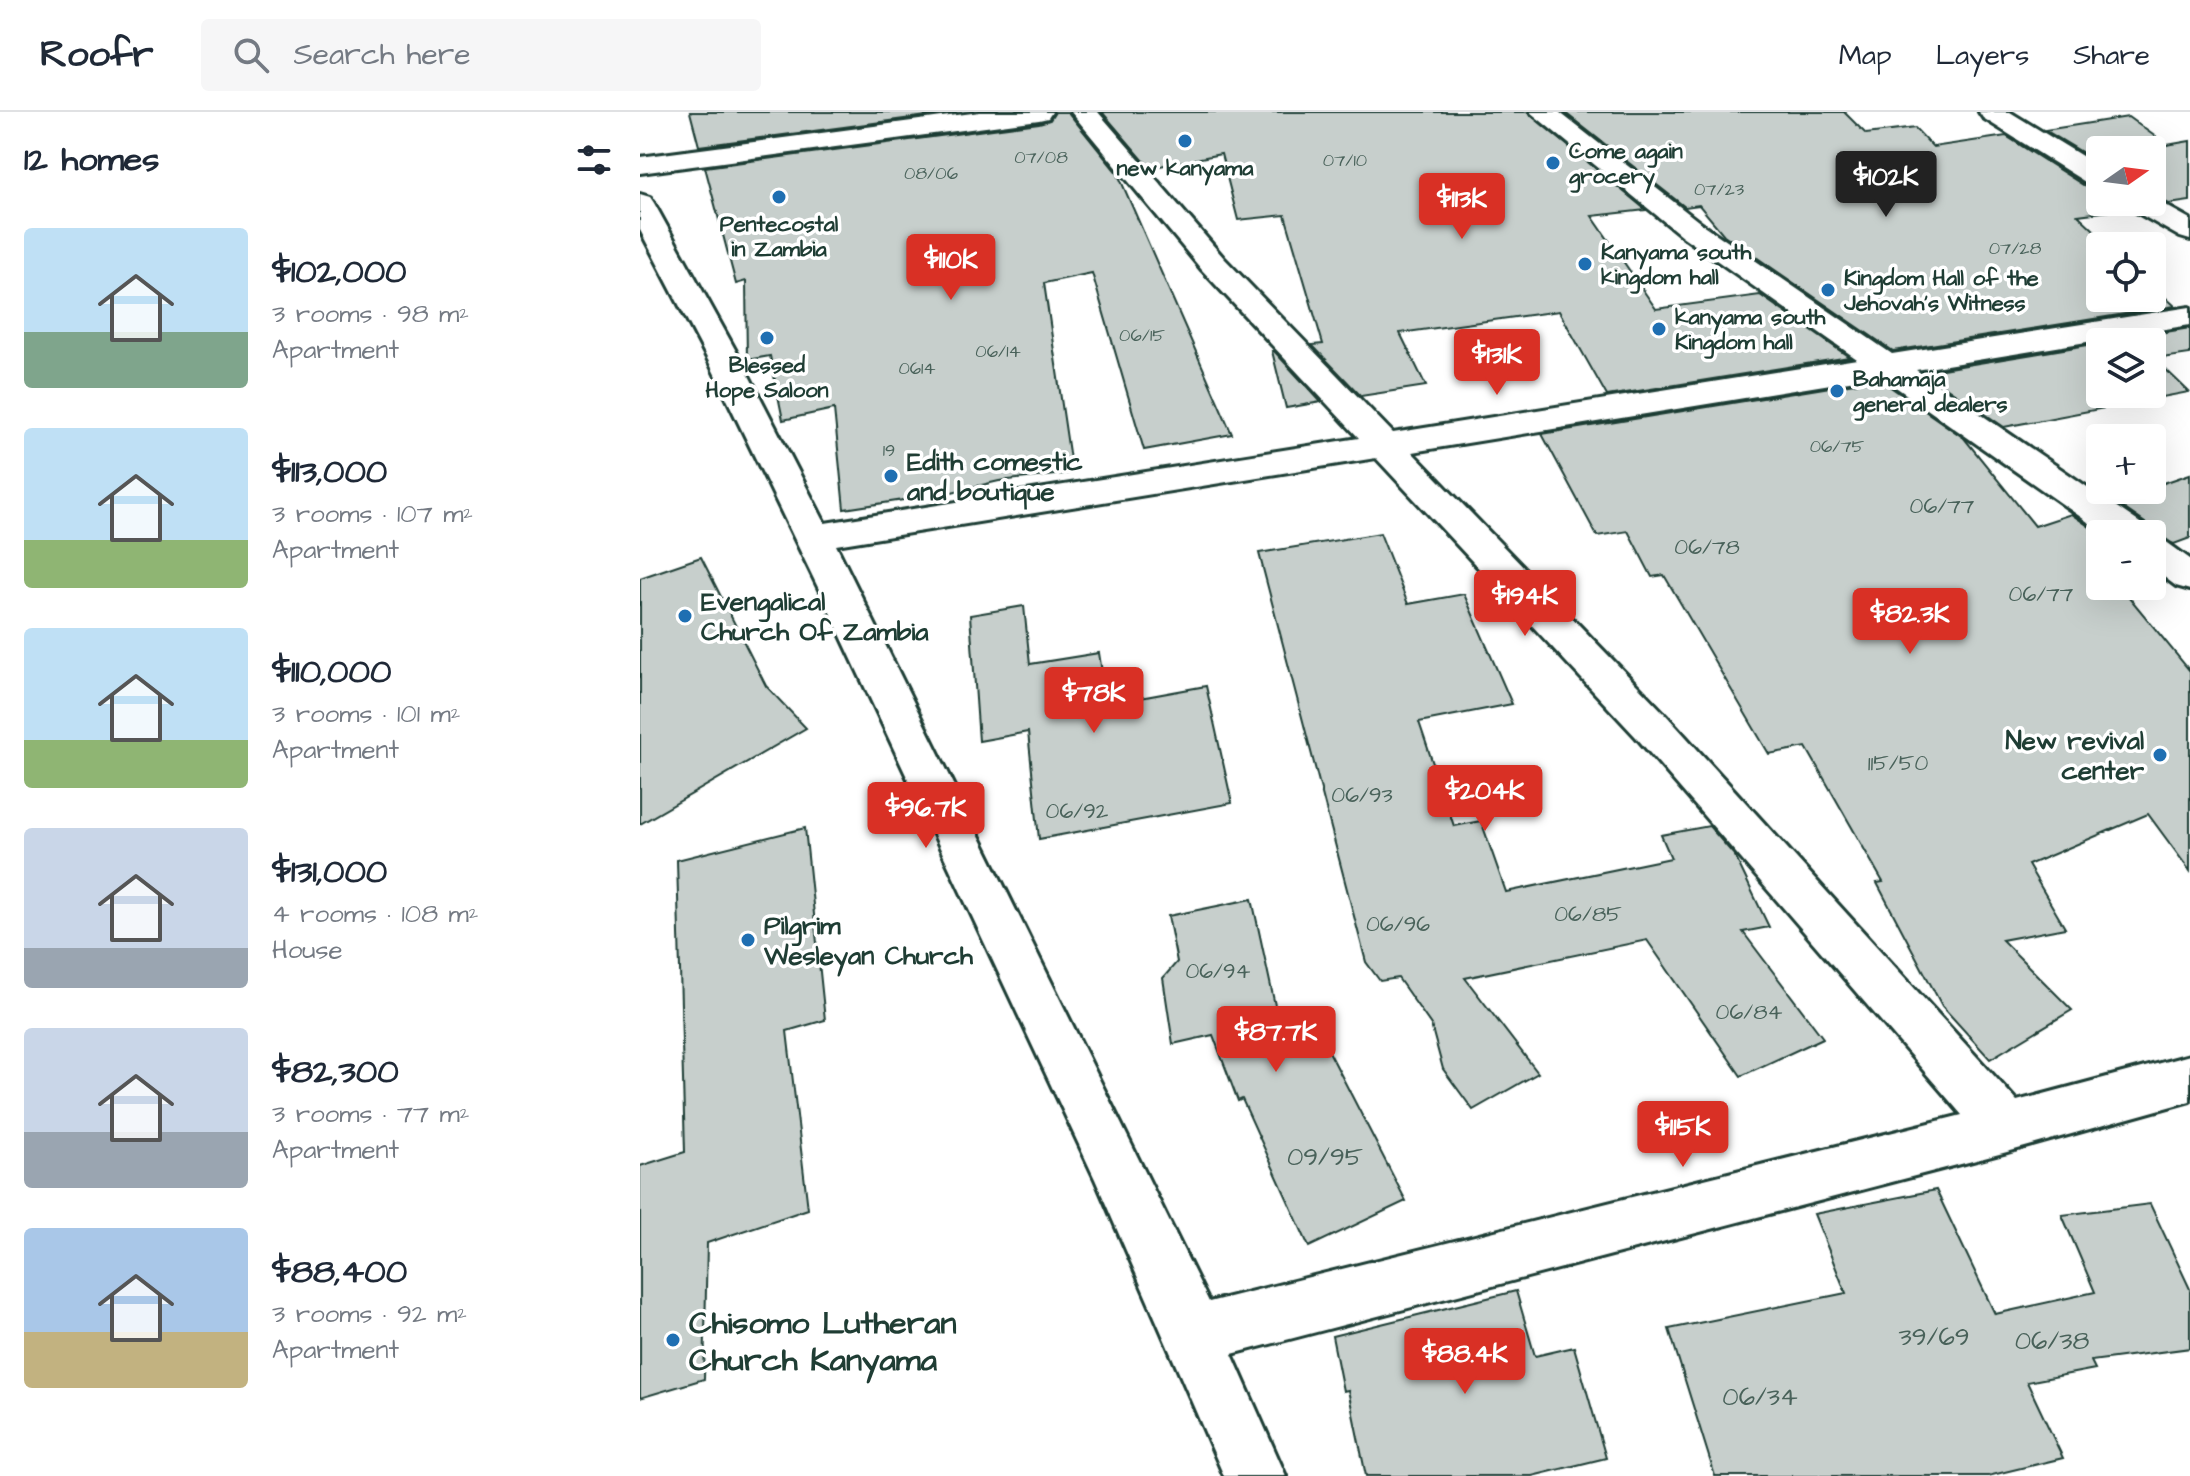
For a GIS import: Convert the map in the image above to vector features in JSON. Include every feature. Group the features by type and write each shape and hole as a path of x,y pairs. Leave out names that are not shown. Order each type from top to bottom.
{"street":[{"path":"640,165 1039,112"},
{"path":"1084,112 1213,264 1387,444 1651,726 2007,1128"},
{"path":"1543,112 1692,230 2110,520"},
{"path":"1992,112 2086,170"},
{"path":"640,203 814,537 1196,1334 1255,1476"},
{"path":"2164,216 2190,231"},
{"path":"814,537 2190,316"},
{"path":"2166,560 2190,577"},
{"path":"1196,1334 2007,1128 2190,1078"}],"building":[{"path":"690,112 957,112 699,146"},
{"path":"1055,112 1068,112 1118,174 1232,434 1144,450 1092,273 1044,283 1072,473 999,481 943,494 844,509 834,409 783,420 770,356 747,360 746,281 736,284 705,167 1039,123 1050,120"},
{"path":"1102,112 1527,112 1646,210 1592,216 1656,309 1760,295 1849,357 1607,396 1559,311 1400,333 1426,386 1361,396 1312,345 1323,344 1285,215 1238,220 1221,154 1150,168"},
{"path":"1564,112 1844,112 1866,134 1915,128 1933,147 2006,136 2086,187 2086,214 2078,215 2096,232 2086,232 2086,312 2137,312 1893,351 1724,235 1699,205 1685,207"},
{"path":"2128,117 2154,136 2086,136 2086,155 2045,130"},
{"path":"2190,141 2190,201 2166,202 2166,144"},
{"path":"2166,298 2175,306 2166,307"},
{"path":"2190,328 2190,354 2166,357 2166,332"},
{"path":"2086,345 2086,408 2104,408 2004,427 1924,372"},
{"path":"1274,351 1321,402 1286,408"},
{"path":"2166,370 2189,392 2166,396"},
{"path":"1879,379 1964,438 2035,526 2071,514 2086,524 2086,600 2132,600 2190,671 2190,871 2148,814 2028,865 2065,928 2002,940 2072,1010 1990,1059 1942,1006 1877,883 1883,882 1806,747 1769,754 1664,575 1652,577 1628,531 1597,536 1542,434"},
{"path":"2190,474 2190,538 2174,544 2166,541 2166,520 2141,520 2118,504 2166,504 2166,482"},
{"path":"1380,533 1408,604 1464,594 1512,704 1419,722 1454,826 1481,821 1506,892 1671,858 1661,835 1709,826 1735,856 1769,927 1743,932 1823,1038 1741,1076 1647,940 1465,978 1538,1073 1473,1110 1443,1069 1431,1025 1398,978 1380,981 1366,962 1259,553"},
{"path":"701,557 766,686 806,728 640,824 640,578"},
{"path":"1024,606 1030,664 1099,653 1107,704 1206,686 1232,803 1039,839 1028,732 979,741 970,615"},
{"path":"805,828 825,1020 787,1031 808,1209 707,1243 704,1379 640,1398 640,1166 685,1152 677,860"},
{"path":"1252,899 1284,1047 1320,1034 1406,1201 1309,1247 1242,1099 1238,1101 1213,1035 1173,1044 1163,978 1177,962 1168,916"},
{"path":"1936,1190 1995,1314 2095,1292 2062,1215 2150,1204 2190,1289 2190,1348 2091,1361 2095,1369 2027,1382 2063,1458 1988,1476 1715,1476 1669,1329 1846,1293 1814,1214"},
{"path":"1516,1291 1535,1356 1574,1347 1606,1458 1532,1476 1366,1476 1348,1390 1343,1391 1332,1336"}],"place":[{"name":"new kanyama","path":"1185,141"},
{"name":"Come again grocery","path":"1553,163"},
{"name":"Pentecostal in Zambia","path":"779,197"},
{"name":"Kanyama south kingdom hall","path":"1585,264"},
{"name":"Kingdom Hall of the Jehovah's Witness","path":"1828,290"},
{"name":"kanyama south Kingdom hall","path":"1659,329"},
{"name":"Blessed Hope Saloon","path":"767,338"},
{"name":"Bahamaja general dealers","path":"1837,391"},
{"name":"Edith comestic and boutique","path":"891,476"},
{"name":"Evengalical Church Of Zambia","path":"685,616"},
{"name":"New revival center","path":"2160,755"},
{"name":"Pilgrim Wesleyan Church","path":"748,940"},
{"name":"Chisomo Lutheran Church Kanyama","path":"673,1340"}]}
